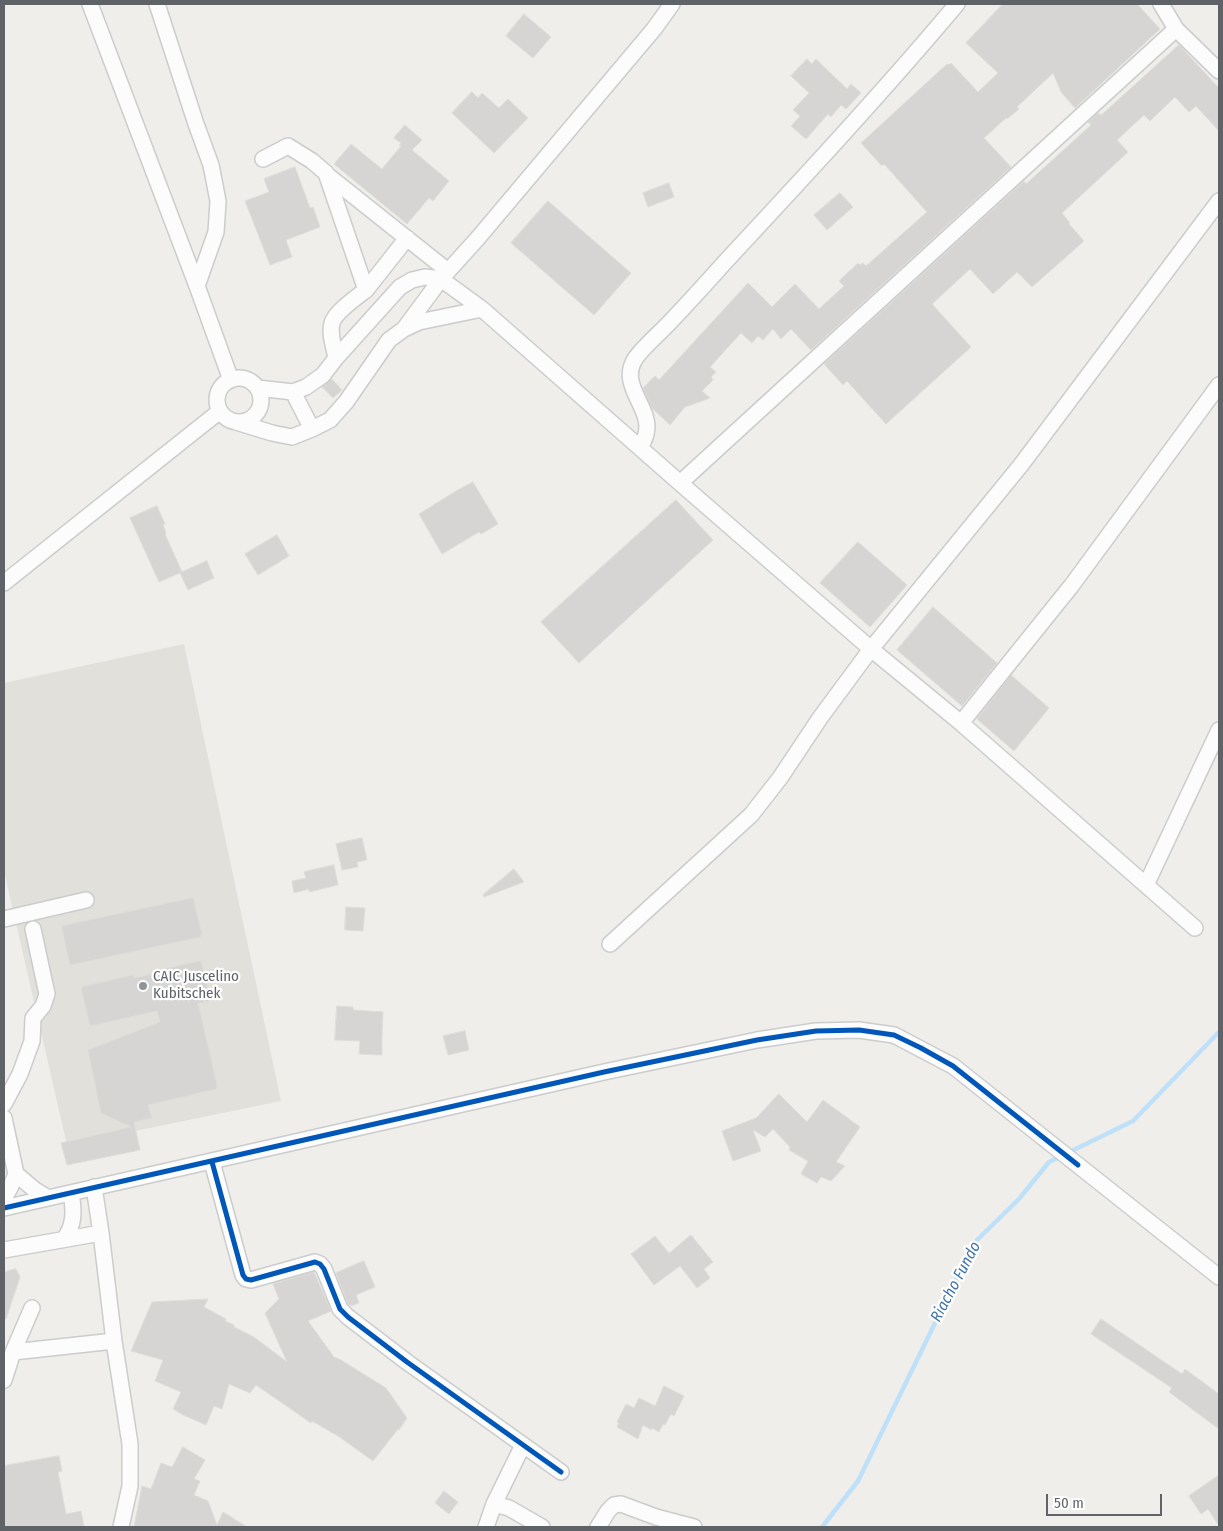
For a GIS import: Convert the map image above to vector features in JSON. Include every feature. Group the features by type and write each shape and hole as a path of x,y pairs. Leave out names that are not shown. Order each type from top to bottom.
{"street":[{"path":"90,4 198,286 231,380"},
{"path":"158,4 196,124 212,165 218,201 216,232 198,286"},
{"path":"404,329 445,275 478,238 672,4"},
{"path":"640,448 646,434 647,424 644,412 631,383 631,367 635,358 678,314 821,158 956,4"},
{"path":"1161,4 1176,29 1219,71"},
{"path":"680,483 1176,29"},
{"path":"263,159 288,146 312,161 407,238 482,309 640,448 871,649 961,723 1195,928"},
{"path":"326,174 366,290"},
{"path":"610,944 751,815 780,778 820,718 871,649 1021,465 1219,201"},
{"path":"336,358 332,337 332,322 340,312 366,290 407,238"},
{"path":"258,388 293,392 306,387 323,375 400,287 412,280 445,275"},
{"path":"236,422 246,421 254,416 260,408 261,398 258,388 250,381 241,378 231,380 223,385 218,393 217,403 220,412 236,422 292,437 330,420 346,402 389,340 404,329 419,322 482,309"},
{"path":"961,723 1072,585 1219,385"},
{"path":"293,392 312,429"},
{"path":"4,583 220,412"},
{"path":"1146,885 1219,730"},
{"path":"4,919 86,900"},
{"path":"4,1104 20,1074 32,1041 33,1018 43,1006 47,994 33,928"},
{"path":"4,1208 604,1072 757,1040 816,1031 859,1030 894,1036 921,1048 953,1066 1219,1277"},
{"path":"4,1118 16,1174 4,1199"},
{"path":"212,1162 243,1275 246,1279 252,1280 315,1262 320,1264 324,1269 340,1309 348,1317 407,1362 561,1472"},
{"path":"16,1174 34,1190 48,1198"},
{"path":"94,1187 114,1341 130,1444 130,1486 121,1527"},
{"path":"64,1239 72,1227 73,1221 74,1210 71,1193"},
{"path":"4,1250 101,1233"},
{"path":"4,1380 13,1352 32,1308"},
{"path":"13,1352 114,1341"},
{"path":"486,1527 494,1504 523,1445"},
{"path":"494,1504 509,1508 542,1527"},
{"path":"598,1527 614,1504 621,1504 656,1517 694,1527"}],"shaded area":[{"name":"CAIC Juscelino Kubitschek","path":"184,644 281,1101 67,1145 4,871 4,683"}],"building":[{"path":"1003,4 1137,4 1160,29 1075,108 1061,92 1053,73 1017,107 1019,109 984,138 1011,167 811,350 791,329 781,339 773,329 763,340 758,336 752,343 741,333 710,367 716,372 711,377 713,380 702,391 710,398 685,407 670,425 652,408 643,388 655,376 659,380 748,283 772,307 795,284 819,309 844,286 839,281 858,263 860,265 863,263 866,266 927,212 884,164 882,166 861,143 947,64 951,63 978,92 998,73 966,43"},
{"path":"524,14 551,37 533,58 506,36"},
{"path":"1179,45 1219,88 1219,131 1196,106 1189,112 1175,97 1150,121 1144,115 1117,140 1128,152 1062,213 1084,241 1032,287 1017,272 993,294 970,269 932,304 971,347 886,424 847,381 843,385 824,364 1024,181 1026,184 1091,125 1088,122 1098,113 1101,115"},
{"path":"807,59 812,64 816,59 847,89 851,84 861,93 846,109 841,105 831,117 828,114 806,139 791,126 800,116 793,110 809,93 791,76"},
{"path":"472,92 478,98 482,93 499,108 508,99 528,118 494,153 452,113"},
{"path":"405,125 422,140 412,150 449,181 433,201 429,198 407,224 334,164 351,144 382,169 401,146 399,145 401,143 394,138"},
{"path":"295,167 310,208 313,207 320,227 286,240 292,257 270,265 245,201 269,192 264,179"},
{"path":"669,183 674,197 648,207 643,193"},
{"path":"840,193 853,207 827,230 814,215"},
{"path":"548,201 631,273 594,315 511,243"},
{"path":"332,379 342,390 333,398 322,387"},
{"path":"473,482 498,524 481,534 479,532 442,554 419,514"},
{"path":"676,500 713,540 579,663 541,622"},
{"path":"157,506 165,524 163,525 165,534 182,572 159,582 130,518"},
{"path":"277,535 289,556 258,575 245,554"},
{"path":"858,542 907,585 870,627 820,583"},
{"path":"207,561 214,578 188,590 180,573"},
{"path":"933,607 997,663 962,706 897,650"},
{"path":"1011,675 1049,708 1014,751 977,719"},
{"path":"362,838 367,860 357,862 358,867 342,870 336,844"},
{"path":"334,865 338,885 309,892 309,889 294,893 292,881 306,878 304,872"},
{"path":"514,869 524,882 484,897 483,895"},
{"path":"193,898 202,934 201,937 70,965 62,926"},
{"path":"346,907 365,908 363,931 345,930"},
{"path":"201,961 210,998 209,1001 198,1003 217,1085 216,1089 148,1105 152,1118 134,1122 140,1150 67,1165 61,1143 131,1127 101,1113 88,1050 160,1022 157,1011 90,1026 81,987 133,975 134,978"},
{"path":"337,1006 353,1007 353,1010 383,1012 382,1055 359,1054 360,1041 335,1040"},
{"path":"465,1031 469,1050 448,1055 443,1036"},
{"path":"779,1094 807,1122 823,1100 860,1127 836,1162 845,1166 831,1181 821,1177 817,1183 801,1174 808,1161 789,1150 790,1147 773,1129 765,1137 753,1130 761,1151 733,1161 722,1131 756,1118"},
{"path":"691,1235 713,1262 704,1269 710,1278 697,1288 680,1266 654,1285 631,1254 655,1236 669,1253"},
{"path":"364,1261 375,1287 356,1295 359,1303 351,1306 348,1304 336,1273"},
{"path":"16,1269 20,1277 6,1319 4,1319 4,1272"},
{"path":"314,1272 331,1311 308,1321 334,1357 386,1388 407,1418 373,1461 338,1436 312,1421 311,1423 256,1385 250,1393 229,1384 222,1409 214,1406 206,1425 183,1415 173,1409 181,1392 155,1381 163,1360 131,1351 152,1302 208,1299 204,1307 226,1319 225,1321 234,1325 234,1327 254,1337 287,1362 265,1313 279,1299 273,1284"},
{"path":"1101,1319 1182,1374 1185,1369 1219,1394 1219,1429 1169,1392 1172,1388 1091,1334"},
{"path":"664,1386 684,1396 674,1416 671,1414 659,1432 643,1425 638,1439 617,1427 619,1423 617,1422 626,1404 634,1408 639,1398 655,1406"},
{"path":"183,1447 205,1460 194,1479 200,1481 194,1495 208,1501 217,1525 223,1512 247,1527 134,1527 142,1486 151,1489 161,1463 172,1467"},
{"path":"59,1456 62,1471 58,1472 66,1514 81,1511 84,1527 4,1527 4,1466"},
{"path":"1219,1475 1219,1526 1208,1509 1201,1514 1189,1496"},
{"path":"444,1491 458,1502 449,1514 435,1503"}],"waterway":[{"name":"Riacho Fundo","path":"822,1527 858,1481 974,1243 1019,1199 1049,1162 1133,1121 1219,1032"}],"cycle path":[{"path":"4,1208 604,1072 757,1040 816,1031 859,1030 894,1035 921,1048 953,1066 1078,1165"},
{"path":"212,1162 243,1275 246,1279 251,1280 315,1262 320,1264 324,1269 340,1309 348,1317 407,1362 561,1472"}],"place":[{"name":"CAIC Juscelino Kubitschek","path":"143,986"}]}
